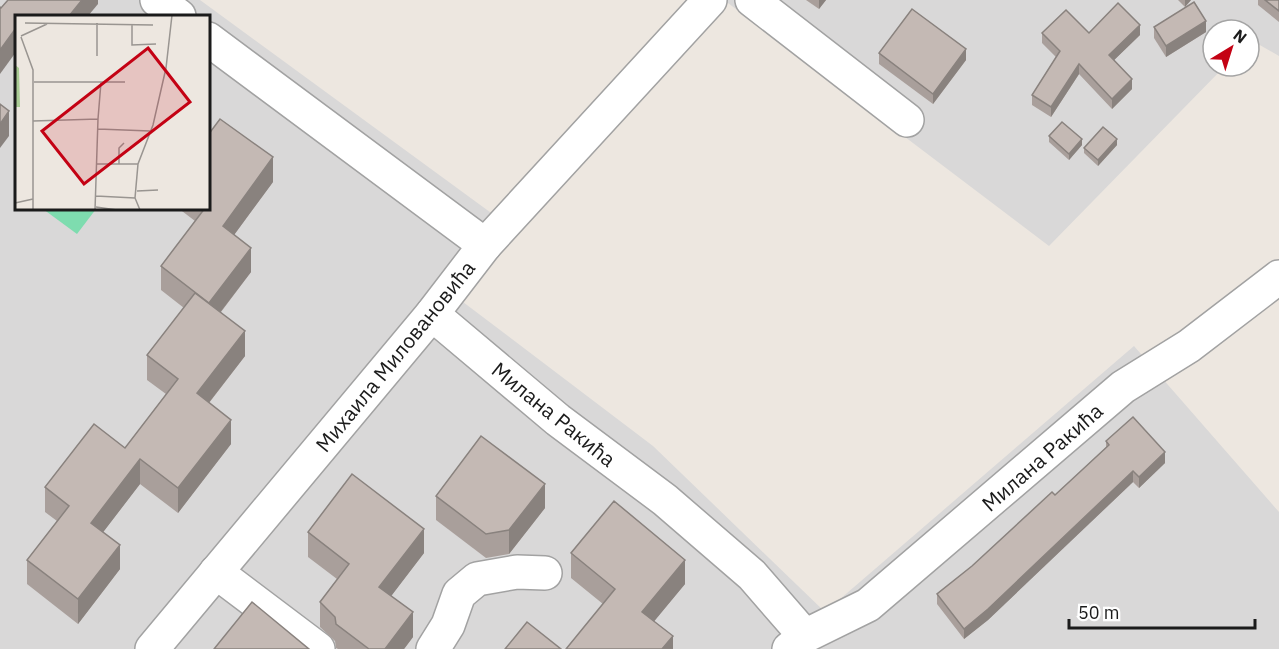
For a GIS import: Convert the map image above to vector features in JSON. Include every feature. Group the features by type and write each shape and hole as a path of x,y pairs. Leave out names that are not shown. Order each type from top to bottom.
{"street":[{"path":"157,0 178,15"},
{"path":"485,245 710,0"},
{"path":"752,0 907,120"},
{"name":"Михаила Миловановића","path":"152,649 432,314 485,245 210,40"},
{"name":"Милана Ракића","path":"432,314 558,420 665,500 752,575 797,643 868,605 1123,387 1189,346 1279,277"},
{"path":"216,572 318,649"},
{"path":"433,649 448,625 459,594 477,579 517,572 545,573"}],"shaded area":[{"path":"0,0 200,0 509,226 463,302 653,446 825,612 1134,346 1279,512 1279,649 0,649"},
{"path":"724,0 1279,0 1279,56 1261,46 1261,18 1201,18 1201,78 1213,78 1049,246"}],"green space":[{"path":"44,210 95,210 77,234"}],"building":[{"path":"8,0 82,0 70,15 15,15 15,29 0,50 1,8"},
{"path":"1265,0 1279,0 1279,11"},
{"path":"1194,2 1204,18 1201,18 1201,24 1166,46 1154,27"},
{"path":"1118,3 1140,25 1109,55 1132,79 1112,99 1079,64 1051,107 1032,95 1060,51 1042,33 1066,10 1089,33"},
{"path":"912,9 966,49 933,94 879,53"},
{"path":"0,104 9,111 0,124"},
{"path":"220,119 273,157 223,226 251,248 209,303 161,266 203,210 210,210 210,132"},
{"path":"1062,122 1082,139 1069,154 1049,136"},
{"path":"1103,127 1117,139 1098,160 1084,148"},
{"path":"195,293 245,331 197,393 231,420 178,488 140,459 91,523 120,545 78,599 27,560 69,506 45,487 94,424 125,448 178,379 147,355"},
{"path":"1133,417 1165,452 1139,477 1133,471 964,629 937,594 972,566 1052,492 1055,495 1109,445 1106,441"},
{"path":"481,436 545,484 509,530 486,534 436,496"},
{"path":"352,474 424,529 379,587 413,612 385,649 369,649 336,624 335,617 320,602 349,564 308,532"},
{"path":"614,501 685,560 642,612 673,636 662,649 566,649 615,589 571,553"},
{"path":"252,602 309,649 214,649"},
{"path":"527,622 561,649 505,649"}]}
